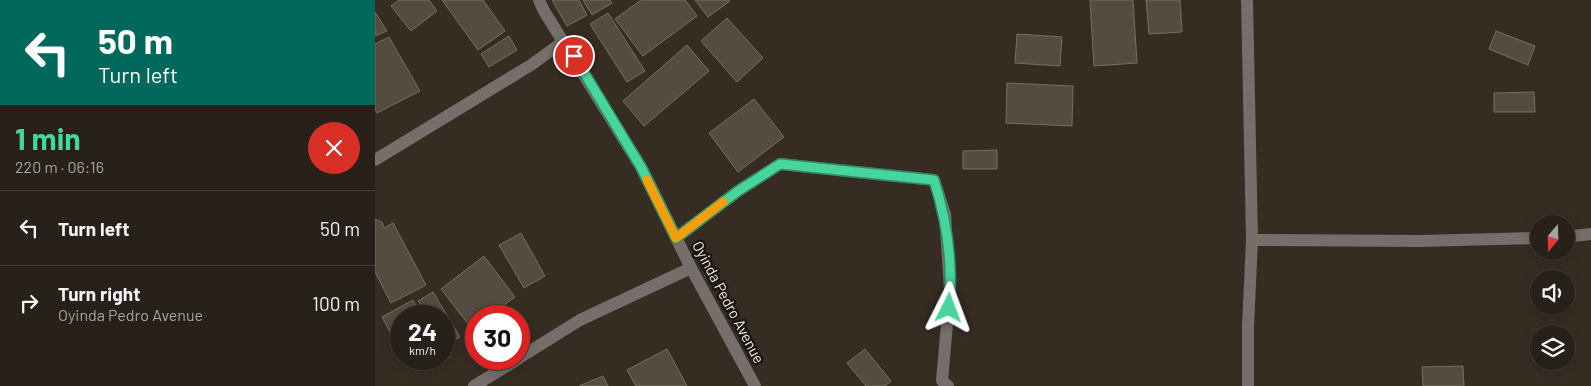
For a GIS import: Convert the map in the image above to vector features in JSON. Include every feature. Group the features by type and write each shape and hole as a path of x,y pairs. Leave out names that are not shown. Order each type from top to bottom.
{"street":[{"name":"Oyinda Pedro Avenue","path":"539,0 641,167 691,268 755,386"},
{"path":"1247,0 1252,240 1248,327 1248,386"},
{"path":"375,160 531,65 564,41"},
{"path":"676,238 738,191 780,164 934,180 945,214 950,290 942,380 948,386"},
{"path":"1575,236 1591,234"},
{"path":"1252,240 1419,241 1530,238"},
{"path":"530,351 580,320 691,268"},
{"path":"474,386 499,370"}],"building":[{"path":"399,0 429,0 437,11 411,31 391,6"},
{"path":"442,0 483,0 505,31 478,50"},
{"path":"552,0 579,0 587,15 567,26"},
{"path":"583,0 610,0 612,3 592,15"},
{"path":"641,0 685,0 697,16 643,56 615,19"},
{"path":"695,0 729,0 730,1 708,17"},
{"path":"1090,0 1133,0 1137,63 1094,66"},
{"path":"1146,0 1180,0 1182,32 1149,34"},
{"path":"375,12 387,31 375,36"},
{"path":"608,13 645,71 627,82 590,24"},
{"path":"727,18 763,58 737,82 701,41"},
{"path":"1496,31 1535,46 1528,65 1489,49"},
{"path":"1017,34 1062,37 1060,66 1015,63"},
{"path":"509,36 517,50 489,67 481,54"},
{"path":"389,37 420,91 377,113 375,109 375,44"},
{"path":"687,45 709,71 644,126 623,101"},
{"path":"1007,83 1073,86 1072,126 1006,123"},
{"path":"1534,92 1535,112 1494,112 1494,93"},
{"path":"754,99 784,137 738,172 709,133"},
{"path":"997,150 997,169 963,169 963,151"},
{"path":"375,219 382,222 384,228 393,223 426,285 391,303 375,272"},
{"path":"521,233 545,276 524,288 499,245"},
{"path":"484,256 515,297 504,305 465,305 465,320 441,289"},
{"path":"433,292 441,305 421,305 418,301"},
{"path":"413,300 416,305 404,305"},
{"path":"390,313 390,332 382,317"},
{"path":"455,329 460,337 455,340"},
{"path":"667,349 687,386 636,386 627,370"},
{"path":"865,349 891,381 885,386 866,386 847,363"},
{"path":"1463,366 1464,386 1423,386 1422,367"},
{"path":"603,376 608,386 579,386"}],"slow traffic":[{"path":"647,180 676,238 723,202"}],"route":[{"path":"574,56 641,167 676,238 738,191 780,164 865,171 934,180 945,214 950,290 949,308"}]}
